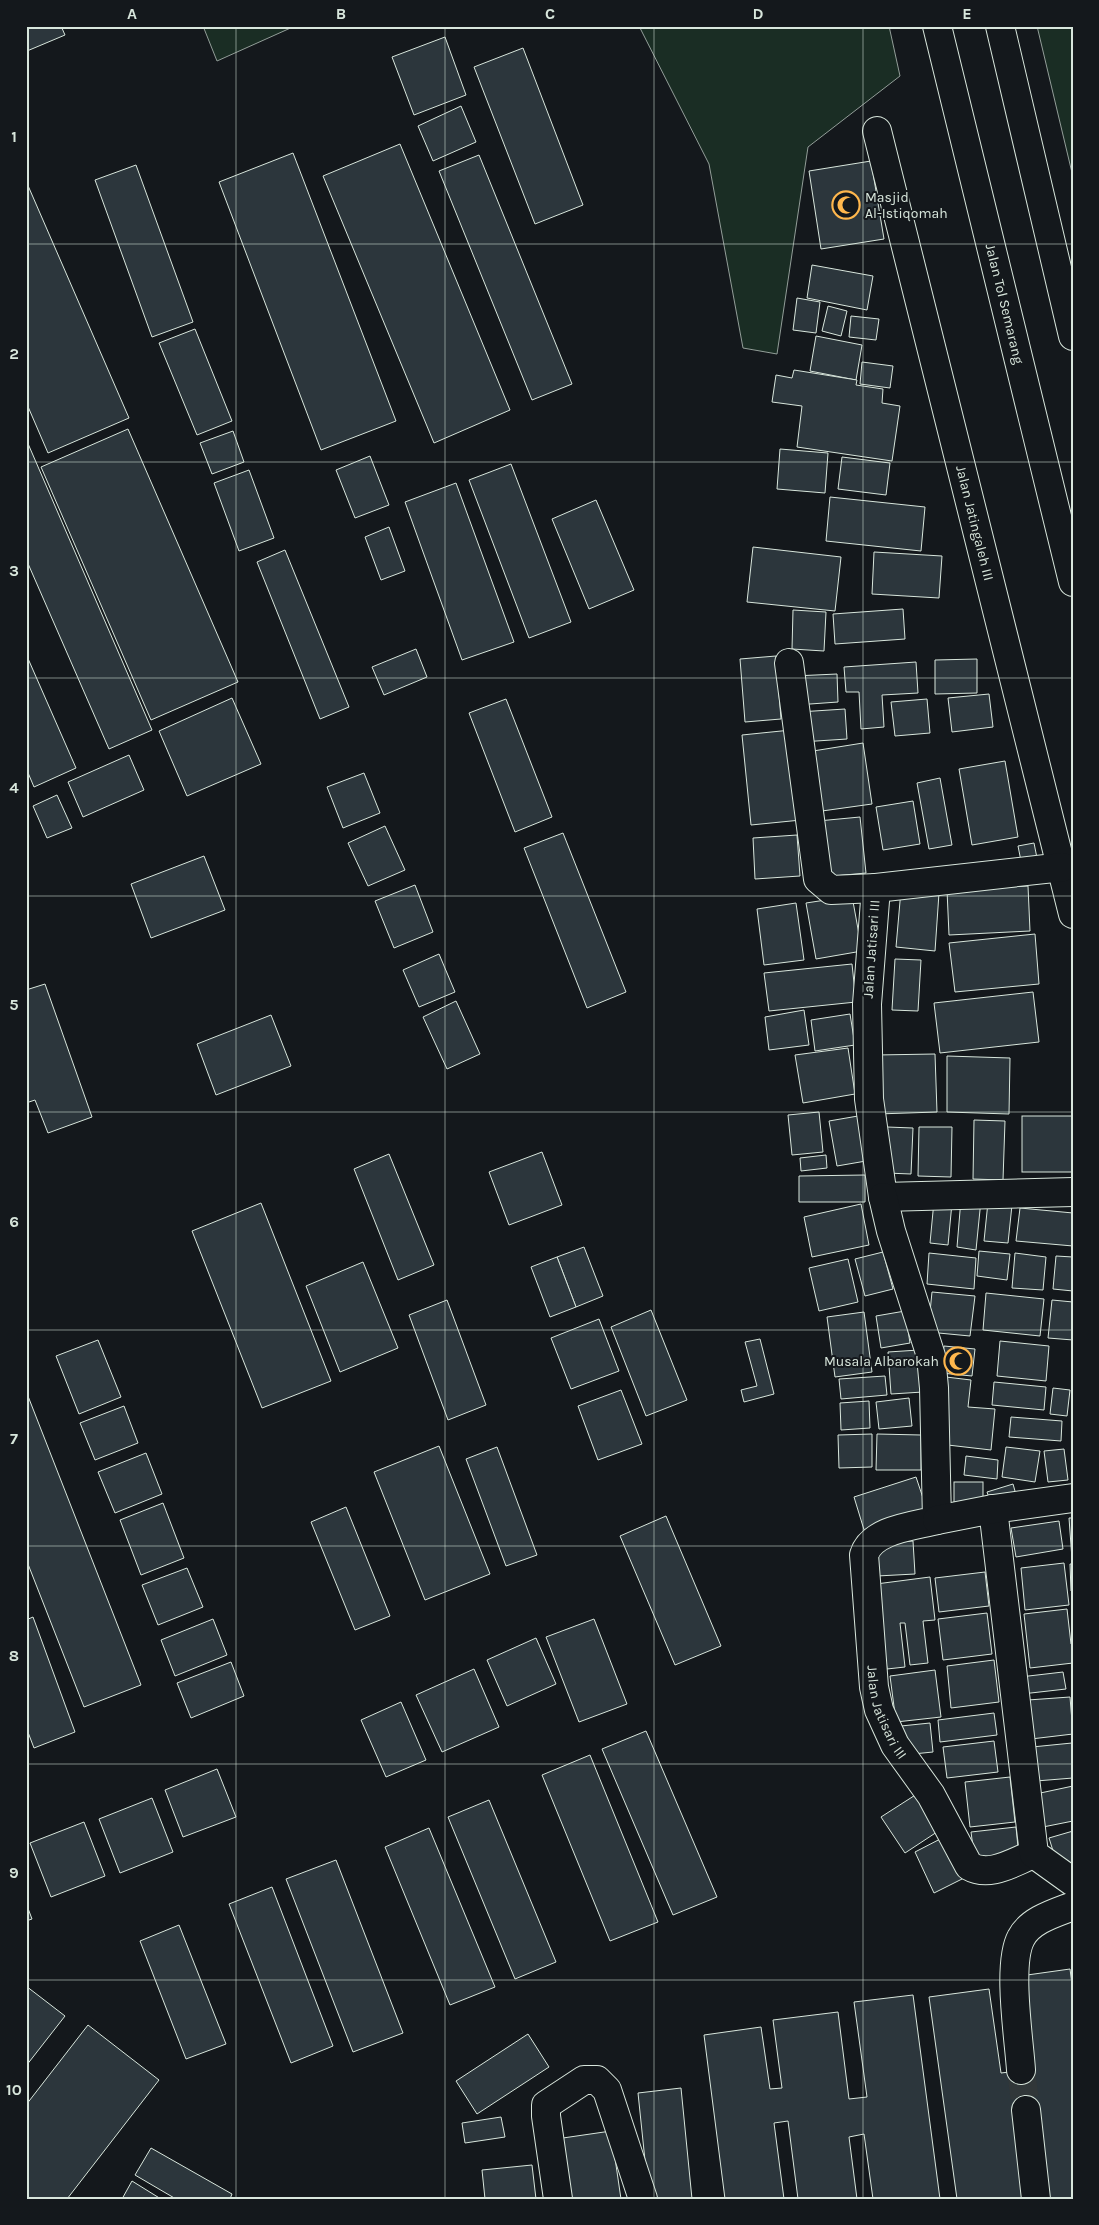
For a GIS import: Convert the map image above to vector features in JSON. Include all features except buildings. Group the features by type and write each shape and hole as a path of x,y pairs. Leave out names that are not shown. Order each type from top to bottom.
{"main road":[{"name":"Jalan Tol Semarang","path":"937,26 1073,582"},
{"path":"1000,26 1073,336"},
{"name":"Jalan Jatingaleh III","path":"877,130 1063,867 1073,914"},
{"path":"789,662 818,879 831,890 876,888"},
{"name":"Jalan Jatisari III","path":"938,1520 934,1388 931,1356 891,1231 883,1197 869,1099 867,1004 876,888 1063,867"},
{"path":"883,1197 1073,1192"},
{"name":"Jalan Jatisari III","path":"1034,1854 987,1872 977,1871 969,1866 931,1795 895,1745 880,1710 874,1687 864,1555 866,1546 877,1538 938,1520 993,1509 1073,1498"},
{"path":"993,1509 1034,1854 1073,1882"},
{"path":"1021,2070 1015,1962 1021,1938 1041,1918 1073,1906"},
{"path":"558,2199 546,2105 584,2080 597,2080 607,2090 643,2199"},
{"path":"1026,2110 1036,2199"}],"green space":[{"path":"203,26 295,26 217,61"},
{"path":"639,26 889,26 900,76 808,147 777,354 743,348 709,164"},
{"path":"1037,26 1073,26 1073,177"}],"tunnel":[{"path":"1021,2070 1026,2110"}],"place":[{"name":"Masjid Al-Istiqomah","path":"846,205"},
{"name":"Musala Albarokah","path":"958,1361"}]}
